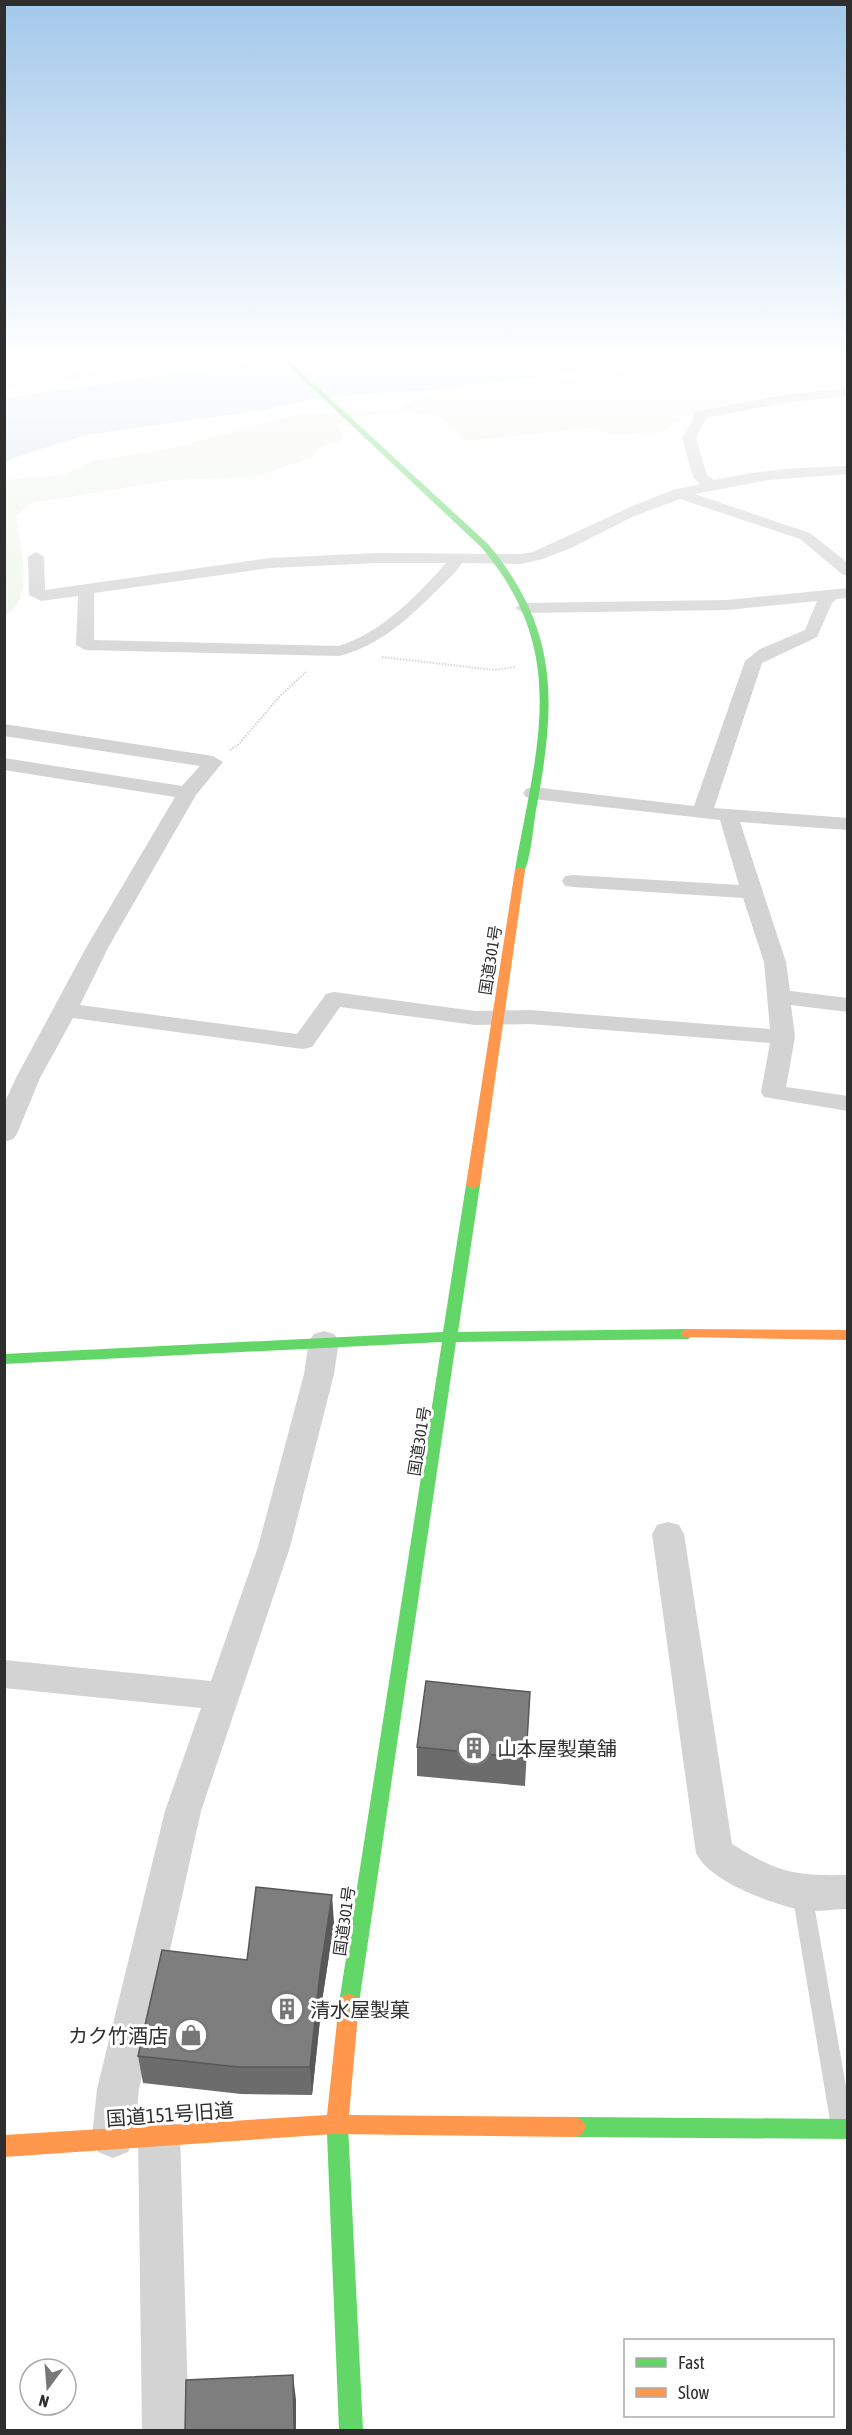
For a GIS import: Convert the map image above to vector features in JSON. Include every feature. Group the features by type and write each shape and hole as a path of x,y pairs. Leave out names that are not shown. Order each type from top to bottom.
{"main road":[{"name":"国道301号","path":"351,2430 337,2125 349,2001 384,1757 452,1336 497,1017 545,715 545,690 540,664 524,608 498,560 406,470"},
{"path":"4,1359 452,1336 662,1333 848,1335"},
{"path":"337,2125 846,2136"},
{"name":"国道151号旧道","path":"4,2146 159,2134 337,2125"}],"street":[{"path":"698,470 700,477 710,484"},
{"path":"36,557 37,595 270,563 377,558 498,560 544,555 606,522 678,493 710,484 774,474 848,470"},
{"path":"678,493 805,536 848,571"},
{"path":"86,590 85,645 339,651 349,649 382,631 413,604 456,560"},
{"path":"524,608 698,606 829,597 848,593"},
{"path":"702,813 754,661 762,653 807,637 817,626 823,602 829,597"},
{"path":"4,730 213,762"},
{"path":"4,1134 28,1078 98,946 187,794 213,762"},
{"path":"4,764 187,794"},
{"path":"532,793 732,816 848,824"},
{"path":"732,816 730,822 775,962 783,1037 773,1092 848,1104"},
{"path":"573,881 752,892"},
{"path":"778,996 848,1005"},
{"path":"66,1010 303,1042 334,999 475,1018 530,1017 783,1037"},
{"path":"113,2137 118,2089 183,1811 274,1547 319,1374 324,1341"},
{"path":"668,1534 715,1853 755,1878 802,1893 848,1892"},
{"path":"4,1674 222,1696"},
{"path":"159,2134 166,2430"}],"lane":[{"path":"802,1893 846,2136"}],"path":[{"path":"213,762 238,745 297,679 323,659 339,651 494,670 540,664"}],"shaded area":[{"path":"74,470 275,470 253,477 171,480 31,503 16,516 24,570 23,584 21,597 15,608 5,615 5,480 62,475"}],"building":[{"path":"426,1681 530,1692 526,1758 417,1747"},
{"path":"256,1887 332,1895 320,1973 310,2067 238,2067 138,2056 162,1950 247,1960"},
{"path":"293,2375 294,2430 185,2430 186,2380"}],"traffic: fast":[{"path":"403,470 485,546 512,582 532,625 543,671 545,716 520,870"},
{"path":"349,2003 473,1185"},
{"path":"4,1359 397,1338 688,1334"},
{"path":"330,2125 337,2125 351,2430"},
{"path":"575,2127 848,2129"}],"traffic: slow":[{"path":"473,1185 520,870"},
{"path":"688,1334 848,1335"},
{"path":"349,2003 337,2125 575,2127"},
{"path":"4,2146 330,2125"}],"place":[{"name":"山本屋製菓舗","path":"474,1748"},
{"name":"清水屋製菓","path":"287,2009"},
{"name":"カク竹酒店","path":"191,2035"}]}
